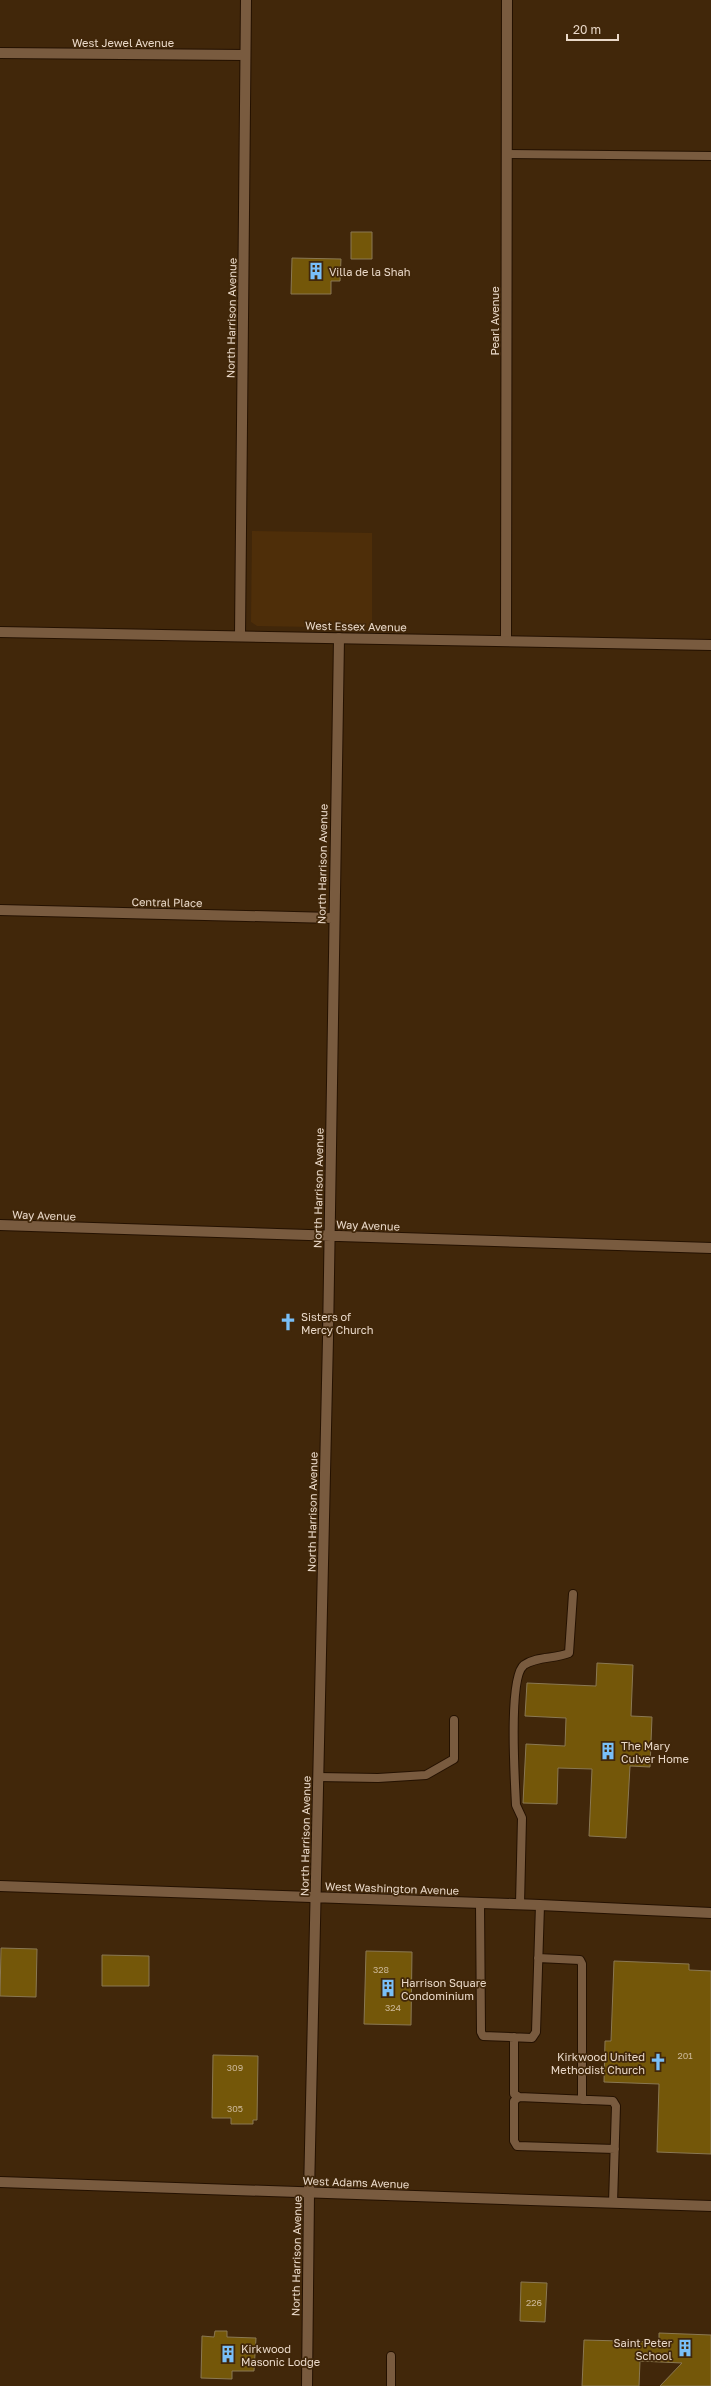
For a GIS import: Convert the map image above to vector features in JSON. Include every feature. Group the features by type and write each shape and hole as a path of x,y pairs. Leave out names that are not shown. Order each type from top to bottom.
{"street":[{"name":"North Harrison Avenue","path":"240,636 246,0"},
{"name":"Pearl Avenue","path":"506,641 507,0"},
{"name":"West Jewel Avenue","path":"0,53 245,55"},
{"name":"West Essex Avenue","path":"0,632 711,645"},
{"name":"North Harrison Avenue","path":"307,2386 309,2193 330,1236 333,918 339,638"},
{"name":"Central Place","path":"0,910 333,918"},
{"name":"Way Avenue","path":"0,1225 711,1248"},
{"name":"West Washington Avenue","path":"0,1886 480,1904 520,1904 711,1913"},
{"name":"West Adams Avenue","path":"0,2182 711,2206"}],"lane":[{"path":"506,154 711,156"},
{"path":"520,1904 522,1818 516,1805 514,1706 518,1673 523,1666 530,1662 569,1653 573,1594"},
{"path":"318,1777 378,1778 426,1775 454,1759 454,1720"},
{"path":"480,1904 481,2032 483,2036 532,2038 536,2032 540,1905"},
{"path":"538,1958 580,1960 582,1964 582,2100"},
{"path":"514,2037 514,2094 519,2097 613,2101 616,2106 613,2203"},
{"path":"519,2097 514,2101 514,2141 517,2146 615,2150"},
{"path":"391,2356 391,2386"}],"shaded area":[{"path":"252,531 372,533 372,628 257,626 251,622"}],"building":[{"path":"351,232 372,232 372,259 351,259"},
{"name":"Villa de la Shah","path":"292,258 341,259 340,281 331,281 331,294 291,294"},
{"name":"The Mary Culver Home","path":"597,1663 633,1665 631,1716 652,1717 650,1767 630,1766 626,1838 589,1836 592,1769 558,1768 557,1804 523,1803 526,1744 565,1746 566,1718 525,1716 527,1683 596,1686"},
{"path":"1,1948 37,1949 36,1997 0,1996"},
{"name":"Harrison Square Condominium","path":"366,1951 412,1952 411,2025 364,2024"},
{"path":"102,1955 149,1956 149,1986 102,1986"},
{"name":"Kirkwood United Methodist Church","path":"614,1961 689,1964 689,1970 711,1971 711,2154 657,2152 659,2084 604,2082 605,2041 611,2041"},
{"path":"213,2055 258,2056 257,2120 253,2120 253,2124 231,2124 231,2118 212,2118"},
{"path":"521,2282 547,2283 545,2322 520,2321"},
{"name":"Kirkwood Masonic Lodge","path":"215,2331 227,2331 227,2337 256,2338 254,2371 232,2371 232,2379 201,2378 202,2336 214,2337"},
{"path":"659,2333 711,2335 711,2386 660,2386 682,2363 640,2361 639,2386 582,2386 584,2340 659,2342"}],"place":[{"name":"Villa de la Shah","path":"316,271"},
{"name":"Sisters of Mercy Church","path":"288,1322"},
{"name":"The Mary Culver Home","path":"608,1751"},
{"name":"Harrison Square Condominium","path":"388,1988"},
{"name":"Kirkwood United Methodist Church","path":"658,2062"},
{"name":"Saint Peter School","path":"685,2348"},
{"name":"Kirkwood Masonic Lodge","path":"228,2354"}]}
